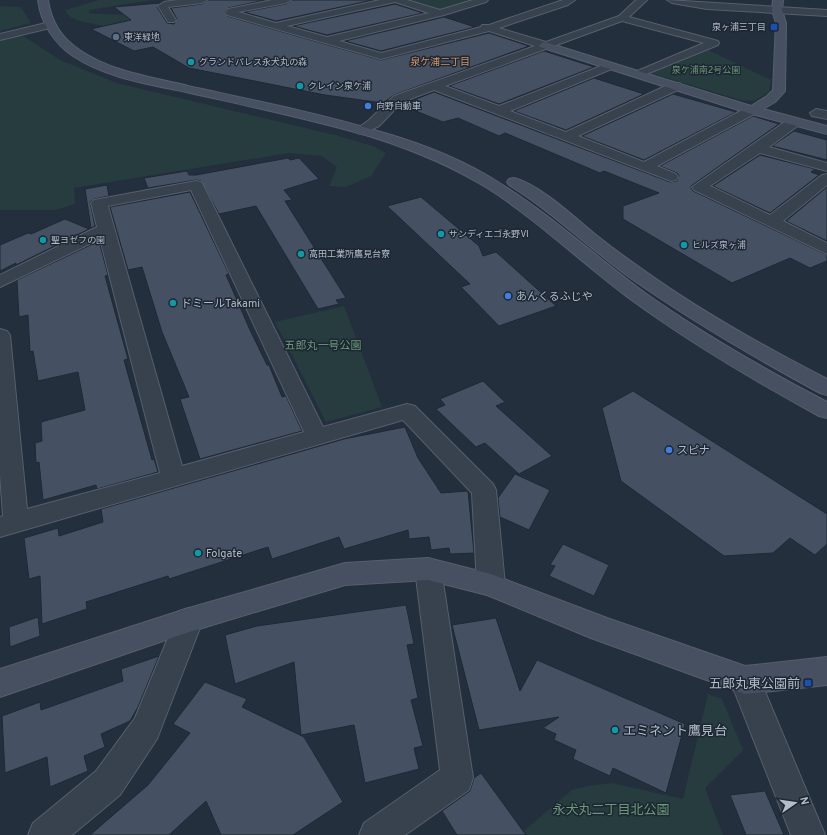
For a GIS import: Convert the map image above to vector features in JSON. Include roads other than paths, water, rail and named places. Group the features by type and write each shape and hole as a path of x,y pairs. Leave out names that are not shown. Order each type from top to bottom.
{"street":[{"path":"43,0 44,14 53,29 77,54 113,70 165,84 368,126 448,150 519,185 556,210 613,256 699,316 777,362 827,388"},
{"path":"171,20 162,6 167,4 202,0"},
{"path":"286,0 231,11 230,14 381,56 489,28 565,3 570,0"},
{"path":"276,26 393,0"},
{"path":"396,0 752,110 827,130"},
{"path":"326,40 441,13 483,0"},
{"path":"368,126 398,99 622,18 642,0"},
{"path":"672,0 709,3 778,5 827,13"},
{"path":"698,17 709,3"},
{"path":"644,167 752,110 771,99 779,91 784,23 778,5"},
{"path":"622,18 686,31 714,43 639,74"},
{"path":"0,37 53,29"},
{"path":"498,111 610,66"},
{"path":"435,86 671,177"},
{"path":"565,137 676,86"},
{"path":"794,122 699,187 827,249"},
{"path":"368,126 445,160 479,177 515,200 599,267 656,309 788,391 827,411"},
{"path":"758,148 827,166"},
{"path":"772,222 827,178"},
{"path":"173,478 99,203 196,185 317,437"},
{"path":"0,282 107,229"},
{"path":"0,335 8,525 407,411 484,490 491,584"},
{"path":"376,835 457,778 428,569"},
{"path":"0,683 189,620 345,574 428,569 491,584 608,632 745,680 827,671"},
{"path":"45,835 108,783 146,728 189,620"},
{"path":"745,680 808,835"}],"place":[{"name":"泉ヶ浦三丁目","path":"774,27"},
{"name":"東洋緑地","path":"116,37"},
{"name":"グランドパレス永犬丸の森","path":"191,62"},
{"name":"クレイン泉ケ浦","path":"300,86"},
{"name":"向野自動車","path":"368,106"},
{"name":"サンディエゴ永野Ⅵ","path":"441,234"},
{"name":"聖ヨゼフの園","path":"43,240"},
{"name":"ヒルズ泉ヶ浦","path":"684,245"},
{"name":"高田工業所鷹見台寮","path":"301,254"},
{"name":"あんくるふじや","path":"508,296"},
{"name":"ドミールTakami","path":"173,303"},
{"name":"スピナ","path":"669,450"},
{"name":"Folgate","path":"198,553"},
{"name":"五郎丸東公園前","path":"808,683"},
{"name":"エミネント鷹見台","path":"615,730"}],"district":[{"name":"泉ケ浦二丁目","path":"440,61"}],"park label":[{"name":"泉ケ浦南2号公園","path":"706,70"},
{"name":"五郎丸一号公園","path":"323,345"},
{"name":"永犬丸二丁目北公園","path":"611,809"}]}
